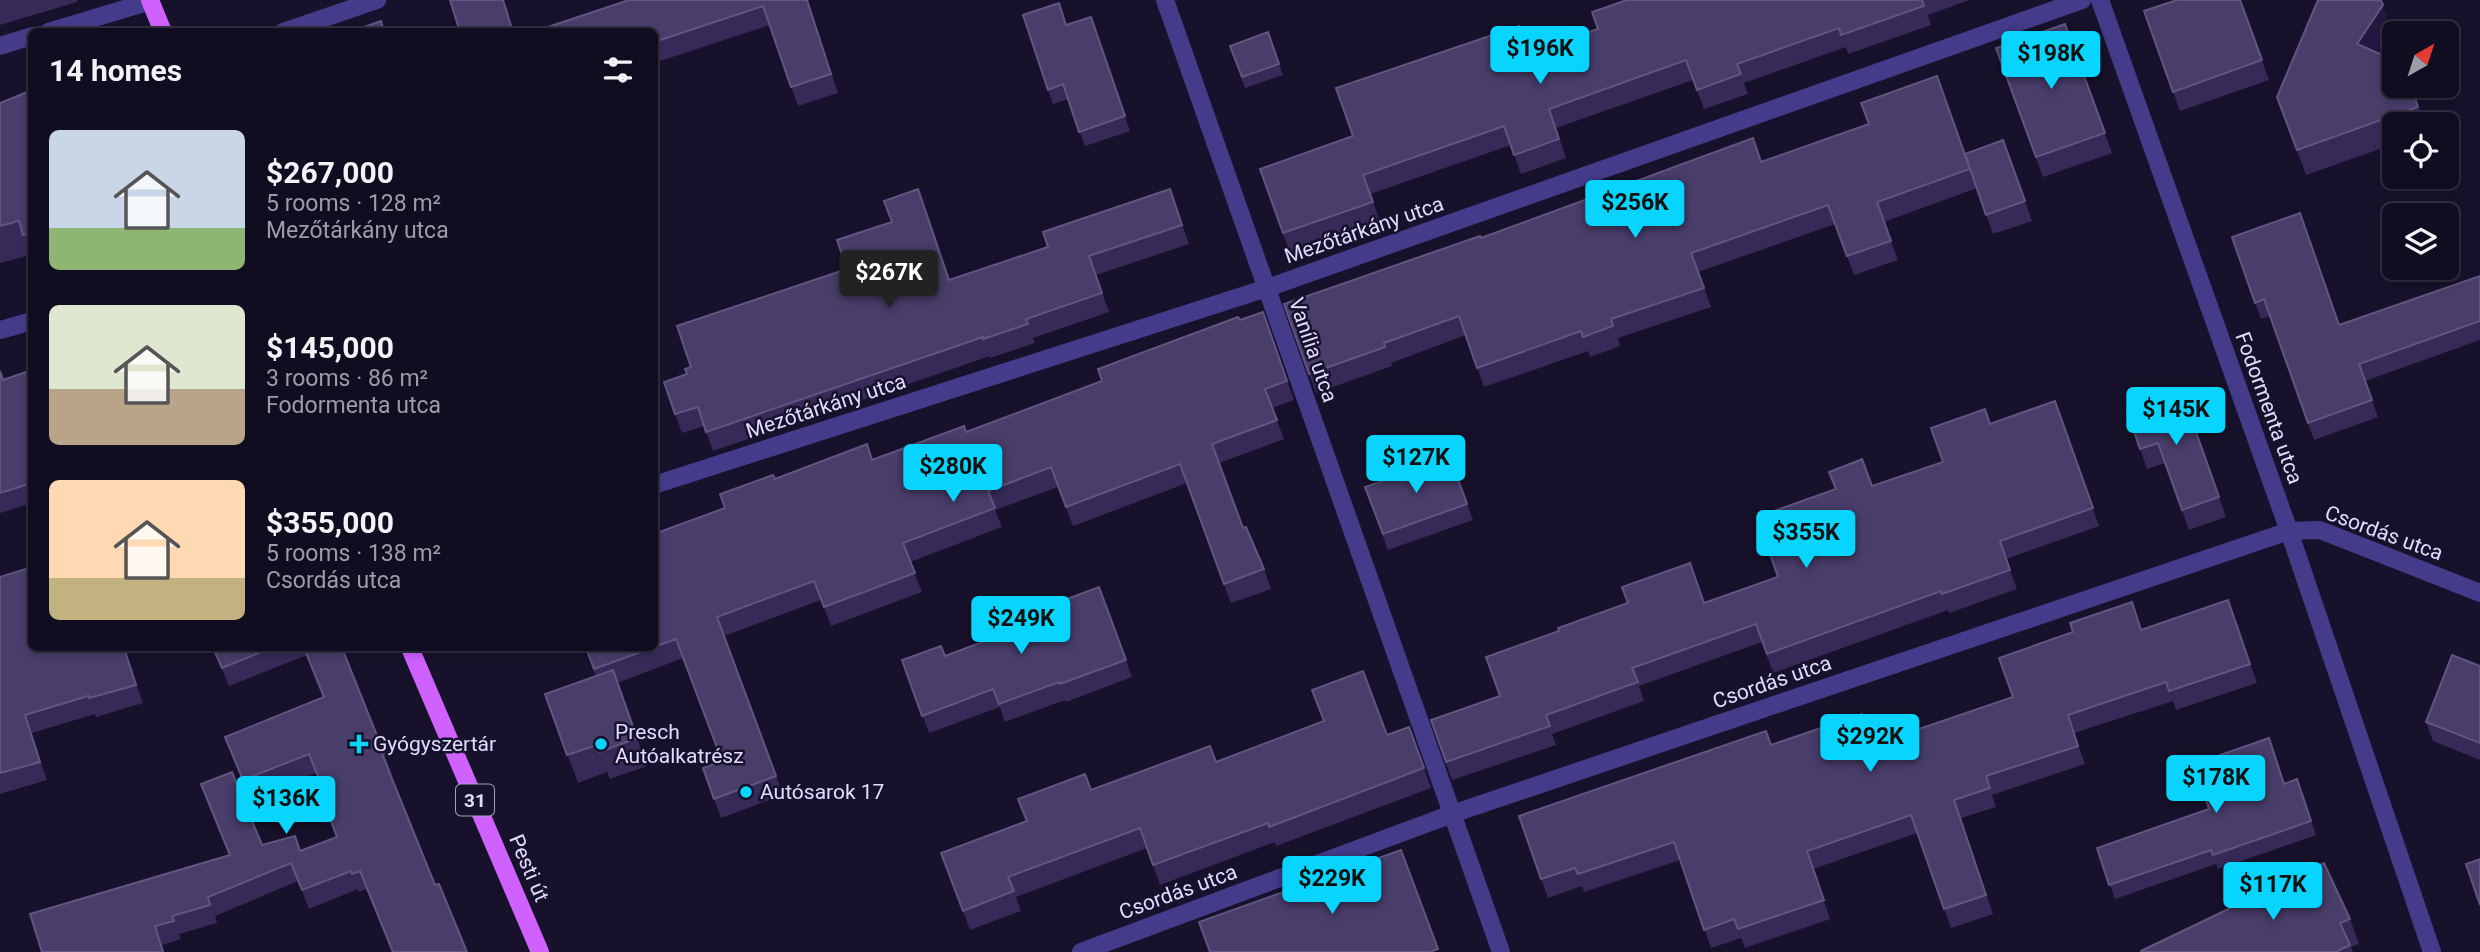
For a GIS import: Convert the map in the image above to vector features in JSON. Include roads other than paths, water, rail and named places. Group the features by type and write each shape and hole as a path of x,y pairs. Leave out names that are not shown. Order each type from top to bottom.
{"main road":[{"path":"150,1 161,28"},
{"name":"Pesti út","path":"411,651 540,952"}],"street":[{"path":"296,28 377,0"},
{"name":"Vanília utca","path":"1166,0 1502,952"},
{"name":"Mezőtárkány utca","path":"658,484 1267,288 2082,0"},
{"name":"Fodormenta utca","path":"2100,0 2289,530 2432,952"},
{"path":"61,28 150,1"},
{"path":"0,46 28,37"},
{"path":"0,331 28,322"},
{"name":"Csordás utca","path":"1082,952 1452,814 2289,530 2320,530 2480,593"}],"place":[{"name":"Gyógyszertár","path":"359,744"},
{"name":"Presch Autóalkatrész","path":"601,744"},
{"name":"Autósarok 17","path":"746,792"}]}
